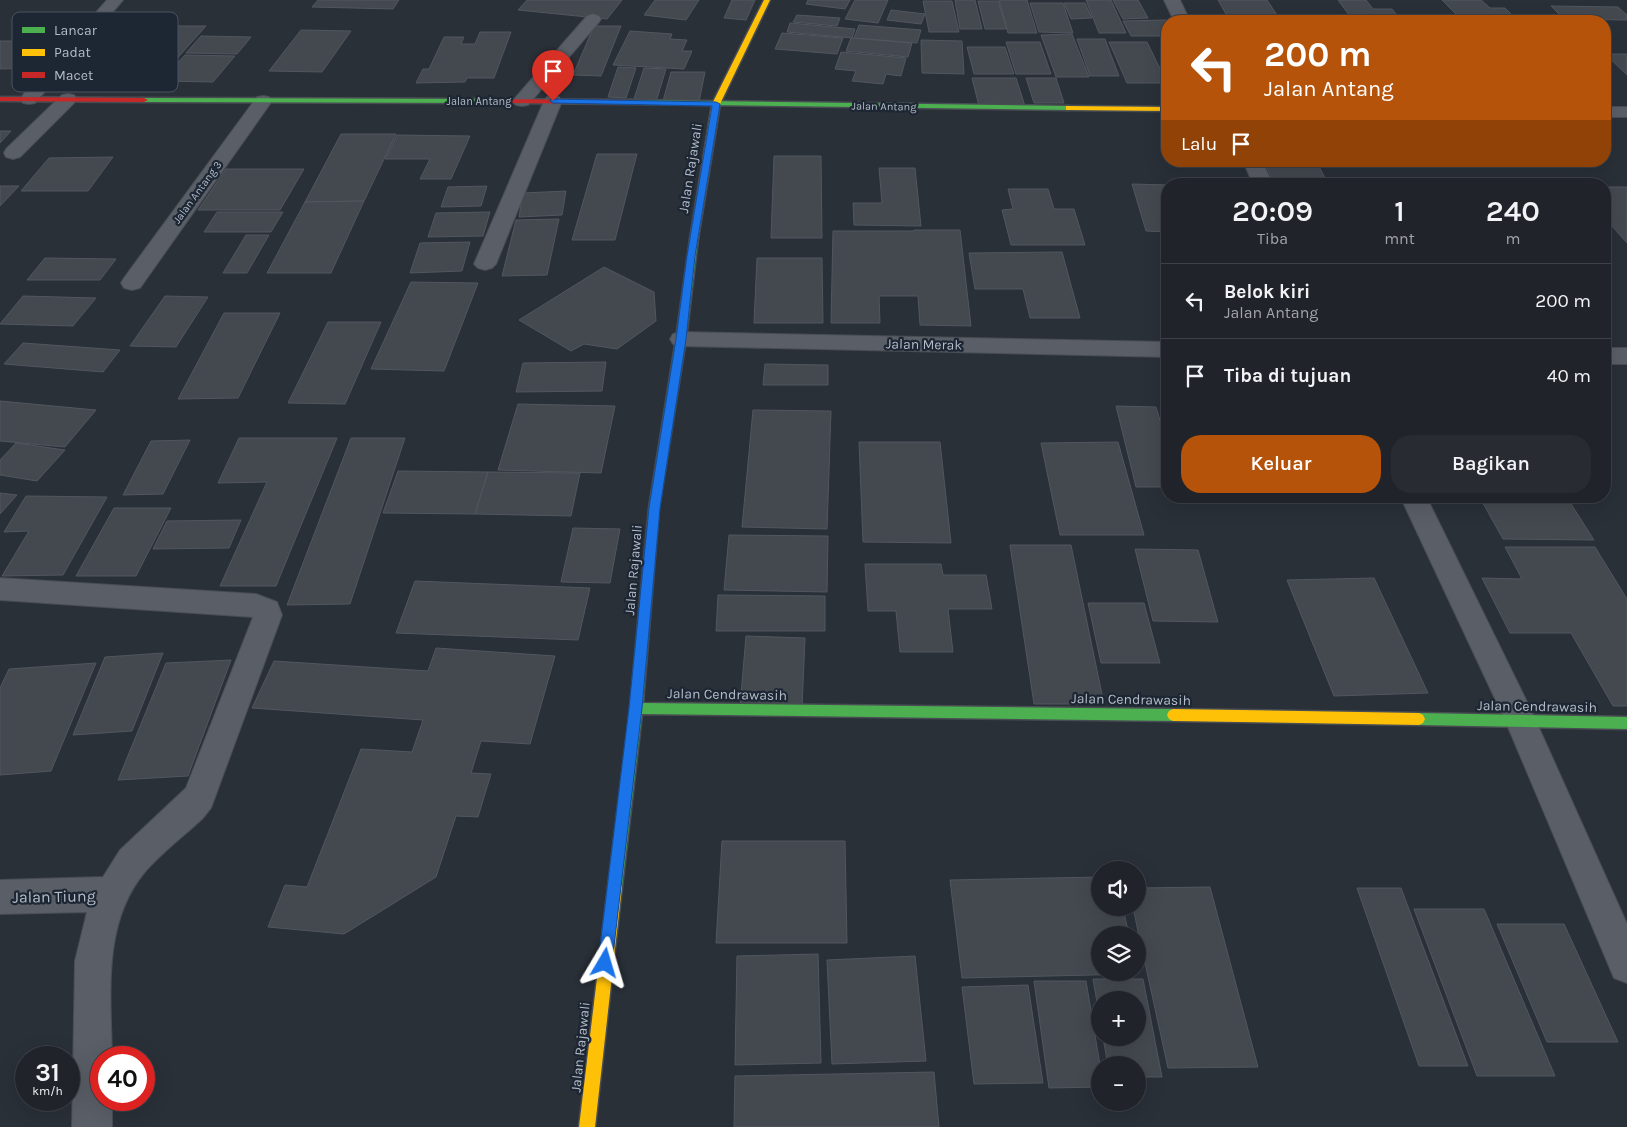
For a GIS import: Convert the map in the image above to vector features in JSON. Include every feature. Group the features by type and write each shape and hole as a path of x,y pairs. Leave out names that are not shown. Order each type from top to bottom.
{"street":[{"path":"105,12 115,0"},
{"name":"Jalan Rajawali","path":"587,1127 636,708 654,508 681,339 691,256 716,104 767,0"},
{"path":"1172,0 1179,15"},
{"path":"522,101 594,19"},
{"path":"30,99 36,92"},
{"name":"Jalan Antang","path":"0,98 263,101 553,101 1161,110"},
{"path":"14,153 68,99"},
{"name":"Jalan Antang 3","path":"132,283 263,101"},
{"path":"485,264 553,101"},
{"path":"1611,112 1627,112"},
{"name":"Jalan Merak","path":"681,339 1161,350"},
{"path":"1611,356 1627,356"},
{"path":"1416,503 1520,720 1627,965"},
{"path":"0,589 256,606 267,610 268,615 199,797 183,816 142,851 123,874 112,894"},
{"name":"Jalan Cendrawasih","path":"636,708 1627,723"},
{"name":"Jalan Tiung","path":"0,897 112,894 102,918 93,962 92,1127"}],"building":[{"path":"318,0 399,0 393,9 312,7"},
{"path":"527,0 622,0 607,19 518,10"},
{"path":"655,0 699,0 686,20 644,15"},
{"path":"732,0 755,0 746,20 724,18"},
{"path":"808,0 850,0 845,9 806,4"},
{"path":"855,0 888,0 878,23 845,19"},
{"path":"955,0 975,0 982,29 960,29"},
{"path":"999,0 1027,0 1037,33 1008,33"},
{"path":"1086,0 1111,0 1126,33 1099,33"},
{"path":"1113,0 1138,0 1148,18 1123,19"},
{"path":"1218,0 1267,0 1277,15 1227,15"},
{"path":"1338,0 1366,0 1373,9 1392,9 1397,15 1349,15"},
{"path":"1442,0 1481,0 1490,8 1505,8 1512,15 1457,15"},
{"path":"923,1 952,1 959,32 929,32"},
{"path":"978,1 998,1 1007,29 985,29"},
{"path":"1030,3 1063,3 1073,33 1039,32"},
{"path":"1064,3 1085,3 1092,18 1071,19"},
{"path":"1551,6 1618,7 1627,15 1627,20 1611,20 1611,15 1560,15"},
{"path":"891,10 925,14 921,24 887,20"},
{"path":"797,15 840,18 837,26 793,22"},
{"path":"1161,20 1161,36 1131,36 1123,21"},
{"path":"790,23 855,29 852,38 787,32"},
{"path":"859,25 921,30 917,43 854,38"},
{"path":"178,26 206,26 178,57"},
{"path":"594,26 621,26 601,76 573,75"},
{"path":"301,30 351,31 322,72 269,71"},
{"path":"630,31 672,34 670,39 687,40 682,51 692,51 684,69 613,65"},
{"path":"480,32 511,32 494,78 467,78 465,82 416,83 423,69 429,69 444,37 464,37 461,44 475,44"},
{"path":"782,33 843,38 837,54 775,49"},
{"path":"1072,34 1089,77 1056,77 1041,35"},
{"path":"201,36 251,37 237,54 186,53"},
{"path":"851,38 912,43 908,57 846,51"},
{"path":"1077,39 1105,39 1119,76 1090,76"},
{"path":"921,40 962,41 964,74 922,73"},
{"path":"0,41 12,41 12,69 0,69"},
{"path":"1006,42 1040,42 1051,74 1016,74"},
{"path":"1109,42 1147,42 1161,71 1161,83 1127,83"},
{"path":"967,47 1005,47 1014,74 974,74"},
{"path":"841,52 906,58 901,76 886,74 883,84 852,81 856,71 835,69"},
{"path":"1611,54 1627,54 1627,75 1611,60"},
{"path":"185,55 235,56 213,82 178,81 178,63"},
{"path":"618,67 636,68 626,98 608,97"},
{"path":"644,68 666,69 656,102 633,102"},
{"path":"671,72 705,72 699,102 663,101"},
{"path":"972,78 1016,78 1025,106 979,106"},
{"path":"1026,78 1056,78 1064,103 1034,103"},
{"path":"0,131 11,131 0,143"},
{"path":"341,134 396,134 364,201 305,202"},
{"path":"397,135 470,136 451,179 420,179 430,159 385,159"},
{"path":"597,154 637,154 615,240 572,240"},
{"path":"774,156 821,156 822,238 771,238"},
{"path":"113,157 88,191 21,191 49,158"},
{"path":"1267,167 1319,167 1325,178 1272,178"},
{"path":"879,168 915,168 921,226 854,225 853,203 882,203"},
{"path":"226,169 304,169 280,210 198,210"},
{"path":"1132,184 1161,185 1161,232 1146,231"},
{"path":"0,186 19,186 0,206"},
{"path":"487,186 481,206 441,207 448,187"},
{"path":"1611,187 1627,187 1627,243 1611,225"},
{"path":"1008,189 1048,189 1054,209 1074,209 1085,245 1011,245 1002,210 1013,209"},
{"path":"566,191 562,215 519,217 523,193"},
{"path":"364,201 331,273 267,273 305,202"},
{"path":"217,212 283,212 271,232 204,232"},
{"path":"490,212 483,236 428,237 436,213"},
{"path":"559,219 547,275 502,276 516,220"},
{"path":"960,230 971,326 920,325 918,296 879,296 880,323 831,323 833,231"},
{"path":"246,235 269,235 247,273 223,273"},
{"path":"470,242 462,271 410,273 420,243"},
{"path":"1062,252 1080,318 1030,318 1023,289 975,289 969,253"},
{"path":"45,258 116,259 100,280 27,280"},
{"path":"757,258 822,258 823,323 754,323"},
{"path":"604,267 654,292 656,321 617,349 584,344 571,351 519,320"},
{"path":"411,282 478,283 444,371 371,369"},
{"path":"23,296 96,298 73,326 0,324"},
{"path":"165,296 208,297 176,347 130,346"},
{"path":"224,313 280,313 238,398 178,399"},
{"path":"328,322 381,322 345,404 288,403"},
{"path":"23,343 120,350 103,372 4,364"},
{"path":"606,362 602,391 516,392 523,363"},
{"path":"765,364 828,365 828,385 763,385"},
{"path":"0,401 96,410 65,447 0,441"},
{"path":"518,404 615,406 601,473 498,470"},
{"path":"1116,406 1156,407 1161,424 1161,487 1136,487"},
{"path":"753,410 831,411 827,529 742,527"},
{"path":"239,438 337,438 276,586 220,586 267,482 218,483"},
{"path":"351,438 405,438 350,604 287,605"},
{"path":"190,440 163,494 123,495 151,441"},
{"path":"859,442 940,442 951,543 863,542"},
{"path":"1118,442 1144,535 1060,535 1041,443"},
{"path":"16,443 65,450 37,481 0,475 0,460"},
{"path":"398,471 488,472 475,514 383,513"},
{"path":"488,472 580,473 571,516 475,514"},
{"path":"0,493 17,495 0,514"},
{"path":"26,496 107,497 63,575 2,576 29,531 4,532"},
{"path":"1483,503 1570,503 1594,540 1503,539"},
{"path":"114,508 171,508 136,576 76,576"},
{"path":"241,520 229,548 153,549 167,521"},
{"path":"573,528 620,529 610,583 561,582"},
{"path":"729,535 828,536 827,592 724,590"},
{"path":"1010,545 1071,545 1104,704 1034,704"},
{"path":"1505,547 1595,547 1627,599 1627,706 1613,706 1571,633 1510,633 1482,578 1522,579"},
{"path":"1135,549 1198,550 1218,622 1153,621"},
{"path":"865,564 941,564 943,575 986,575 992,609 948,609 953,652 900,652 896,611 868,611"},
{"path":"1374,578 1428,693 1334,696 1287,580"},
{"path":"415,581 590,588 578,640 396,633"},
{"path":"718,595 825,596 825,631 716,631"},
{"path":"1088,603 1144,603 1160,663 1101,663"},
{"path":"746,636 805,638 802,708 740,706"},
{"path":"436,648 555,656 530,744 481,741 471,773 491,774 478,817 456,816 436,877 344,934 268,927 285,885 307,887 361,749 412,752 423,720 252,708 274,661 428,671"},
{"path":"163,653 132,731 73,735 105,657"},
{"path":"231,660 188,776 118,780 166,663"},
{"path":"96,663 51,771 0,775 0,688 9,669"},
{"path":"722,841 845,841 847,943 716,943"},
{"path":"1091,877 1091,916 1125,916 1127,926 1091,926 1091,975 962,978 950,880"},
{"path":"1210,887 1258,1067 1168,1068 1146,967 1146,926 1137,926 1135,916 1146,916 1146,888"},
{"path":"1357,888 1401,888 1468,1066 1419,1066"},
{"path":"1414,909 1484,909 1555,1076 1477,1076"},
{"path":"1497,924 1564,924 1618,1042 1547,1042"},
{"path":"818,954 821,1063 735,1065 737,956"},
{"path":"915,956 926,1061 832,1064 827,960"},
{"path":"1034,981 1086,981 1091,1011 1091,1046 1097,1046 1098,1056 1091,1056 1091,1087 1049,1088"},
{"path":"1093,981 1143,981 1145,991 1095,991"},
{"path":"1028,985 1043,1083 974,1084 962,987"},
{"path":"1146,994 1162,1077 1146,1077 1146,1056 1106,1056 1104,1046 1146,1046"},
{"path":"934,1072 939,1127 734,1127 735,1076"}],"traffic: fast":[{"path":"144,100 491,101"},
{"path":"632,102 1069,108"},
{"path":"615,887 636,708 654,508 681,339 694,239"},
{"path":"636,708 1173,715"},
{"path":"1419,719 1627,723"}],"traffic: slow":[{"path":"694,239 716,104 767,0"},
{"path":"1069,108 1161,109"},
{"path":"1173,715 1419,719"},
{"path":"587,1127 615,887"}],"traffic: jam":[{"path":"0,99 144,100"},
{"path":"491,101 632,102"}],"route":[{"path":"553,101 716,104 691,256 681,339 654,508 636,708 605,963"}]}
